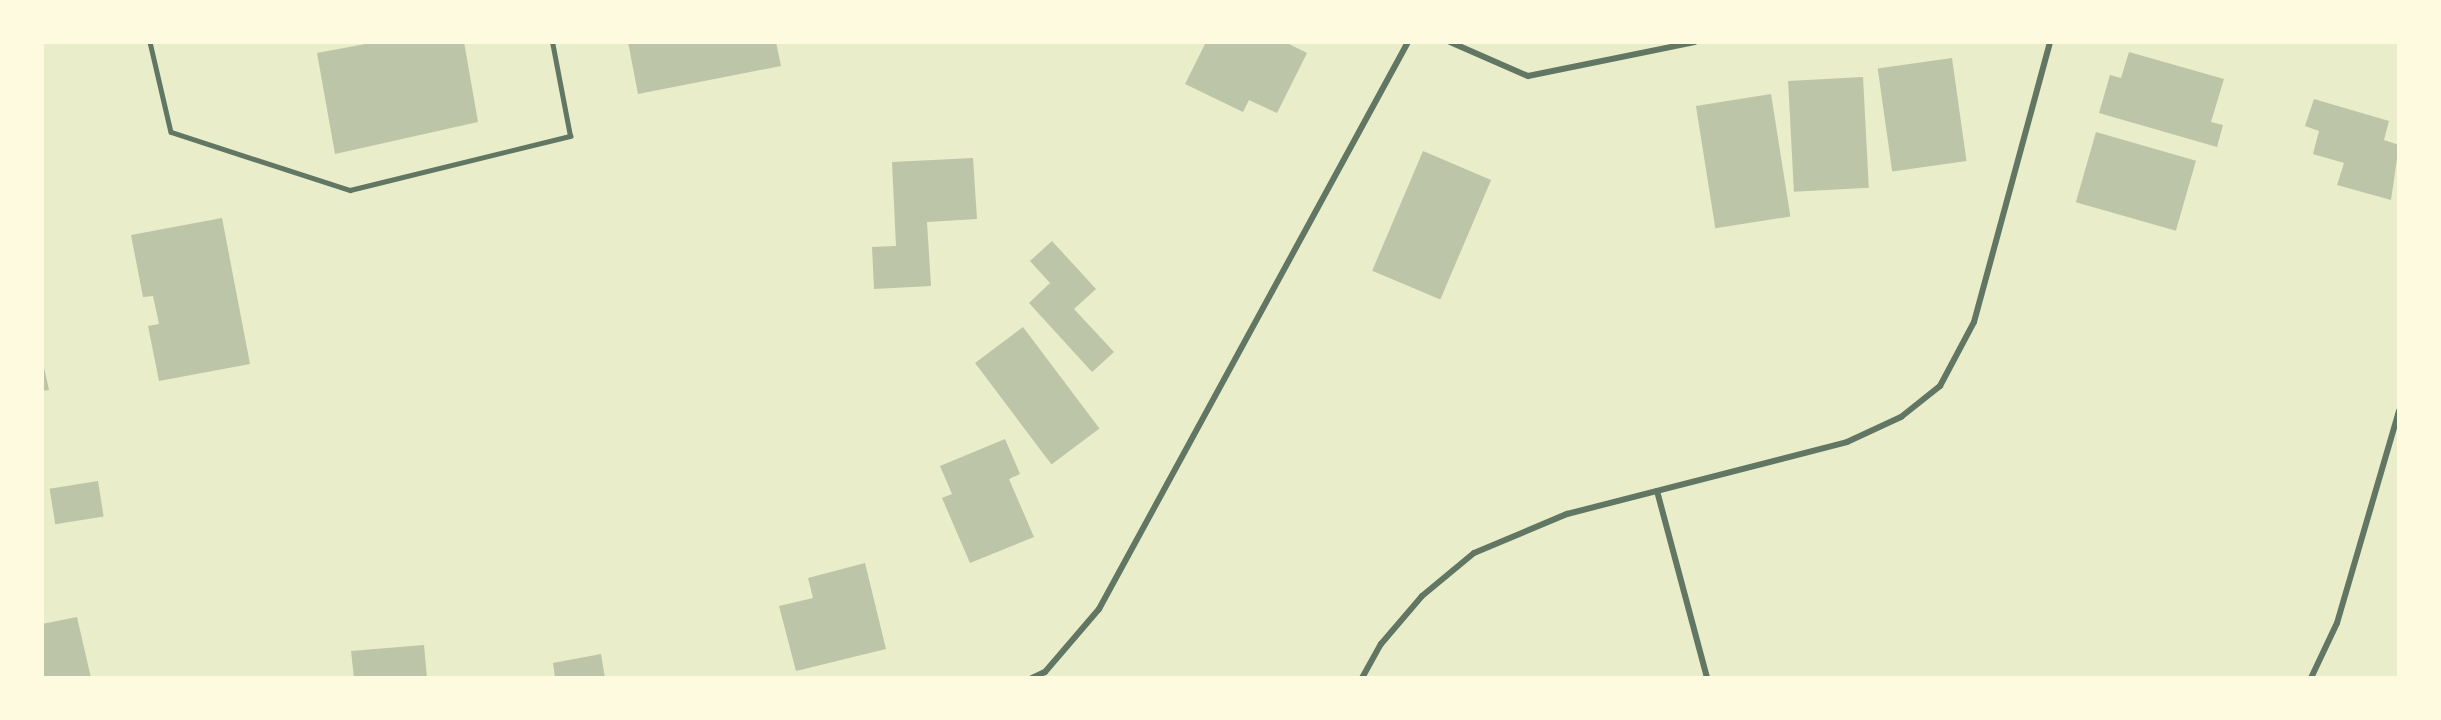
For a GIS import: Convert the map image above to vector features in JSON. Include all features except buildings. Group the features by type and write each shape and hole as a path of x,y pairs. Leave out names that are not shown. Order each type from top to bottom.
{"street":[{"path":"1032,678 1057,659 1099,609 1408,42"},
{"path":"1450,42 1528,76 1695,42"},
{"path":"1362,678 1381,644 1422,596 1474,553 1567,514 1847,442 1902,417 1940,386 1974,322 2050,42"},
{"path":"2311,678 2337,623 2399,411"},
{"path":"1657,491 1707,678"}],"lane":[{"path":"150,42 171,132 350,190 570,136 552,42"}]}
